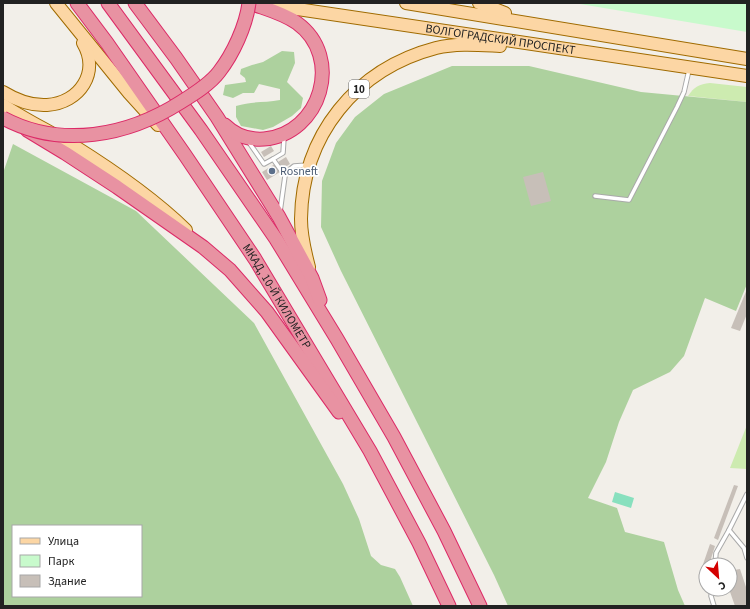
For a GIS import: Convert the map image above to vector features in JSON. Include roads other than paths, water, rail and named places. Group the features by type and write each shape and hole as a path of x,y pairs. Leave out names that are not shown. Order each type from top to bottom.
{"highway":[{"name":"МКАД, 10-Й КИЛОМЕТР","path":"77,3 107,43 185,155 255,259 370,451 419,544 449,606"},
{"path":"135,3 217,117 279,217 312,278"},
{"path":"3,117 14,124 40,132 68,136 96,135 124,129 166,111 196,93 219,72 233,48 247,18 249,3 282,14 297,23 308,33 318,48 322,62 322,76 319,94 311,111 301,123 285,133 273,138 256,139 233,132 217,117"},
{"path":"111,8 201,130 272,233 337,338 398,444 444,531 480,606"},
{"path":"3,117 65,153 117,187 203,247 230,270 267,312 296,350 328,398 370,451"},
{"name":"10","path":"312,278 322,308 337,338"}],"main road":[{"path":"56,3 129,93 185,155"},
{"name":"ВОЛГОГРАДСКИЙ ПРОСПЕКТ","path":"254,3 747,76"},
{"name":"ВОЛГОГРАДСКИЙ ПРОСПЕКТ","path":"406,3 747,60"},
{"path":"479,3 492,9 540,25"},
{"path":"3,92 12,98 32,104 48,105 70,98 78,91 85,82 90,65 86,49 67,18"},
{"name":"10","path":"312,278 304,248 301,220 309,164 318,142 330,121 345,102 368,81 388,68 406,59 437,48 462,45 554,47"},
{"path":"3,105 73,145 123,177 165,210 203,247"}],"lane":[{"path":"595,196 630,200 684,92 689,67"},
{"path":"246,137 264,164 283,153 285,133"},
{"path":"273,159 286,176 279,217"},
{"path":"284,174 294,166 309,164"},
{"path":"716,557 716,553 747,494"},
{"path":"729,530 744,548 747,558"}],"place":[{"name":"Rosneft","path":"272,171"}]}
